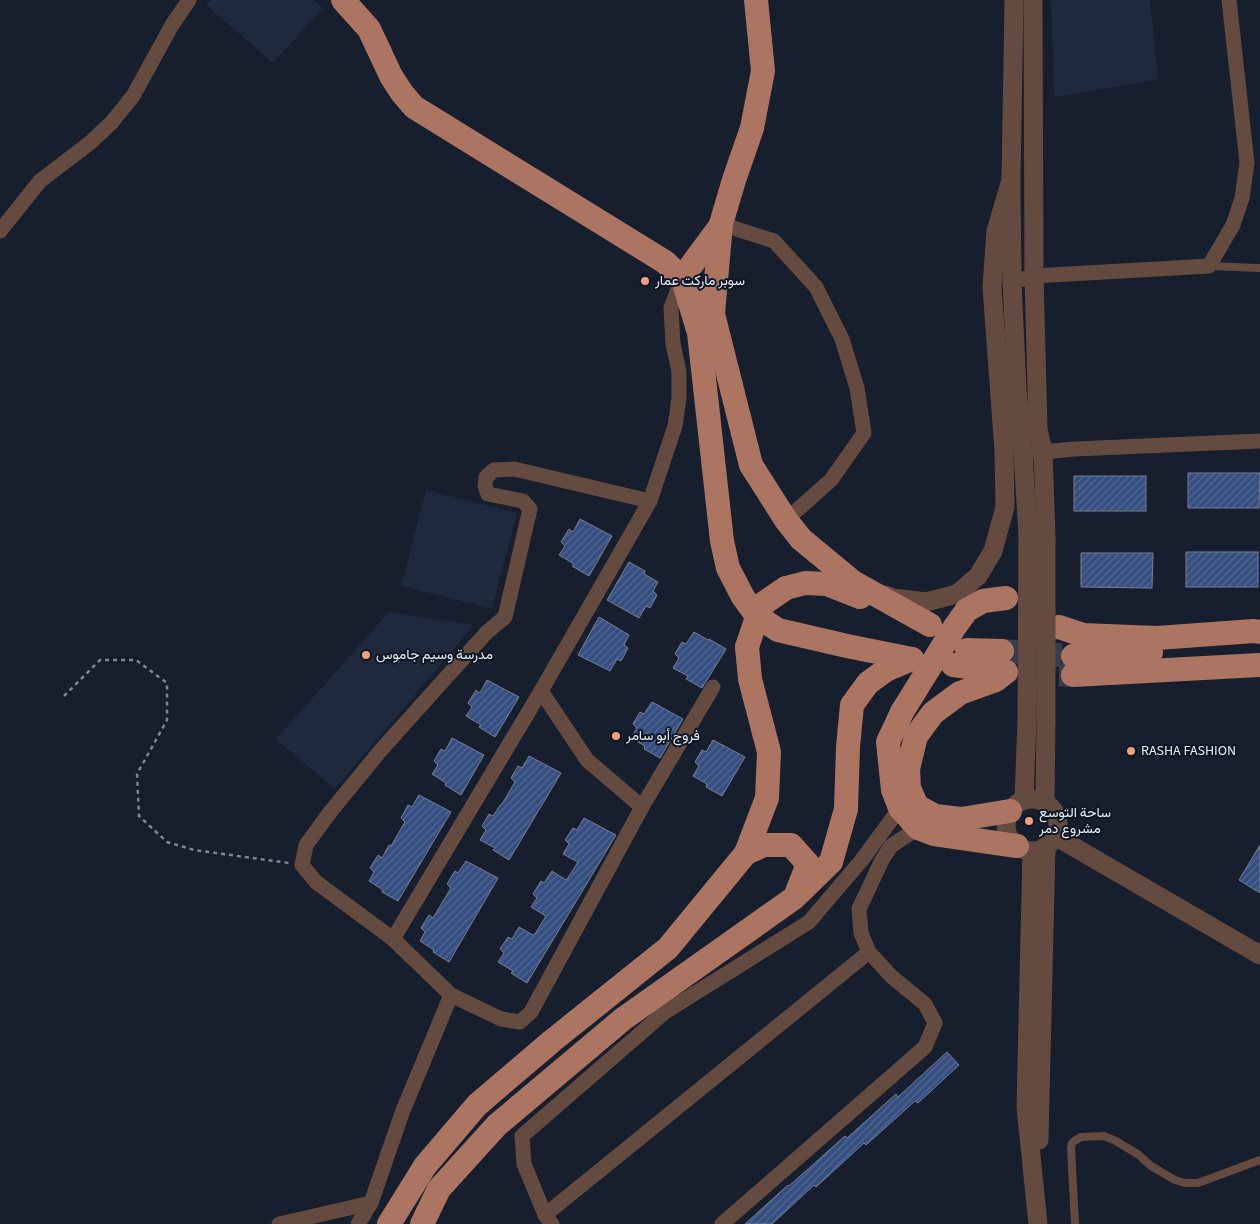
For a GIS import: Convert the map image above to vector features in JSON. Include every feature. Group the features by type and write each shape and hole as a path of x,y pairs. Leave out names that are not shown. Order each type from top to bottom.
{"main road":[{"path":"343,0 369,28 392,76 402,93 414,107 665,262 682,278 713,314"},
{"path":"389,1224 424,1166 477,1105 668,948 746,853 766,798 769,752 750,680 747,647 755,622 764,603 786,588 805,583 827,584 924,621 853,582 801,539 786,520 751,465 713,314 722,224 734,180 752,128 763,70 754,4"},
{"path":"682,278 722,224"},
{"path":"422,1224 439,1189 497,1125 623,1019 794,898 831,862 846,809 852,704 868,683 886,670 912,659 778,630 757,616 743,596 728,568 722,541 699,333 682,278"},
{"path":"1006,598 983,601 967,610 902,712 888,742 893,790 900,808 918,828 934,834 1037,845"},
{"path":"1059,627 1083,635 1157,638 1260,632"},
{"path":"1260,644 1118,654 1073,665 1260,665"},
{"path":"960,658 1004,661 996,680 960,693 933,713 916,736 908,769 909,788 917,806 936,816 961,819 1017,806"},
{"path":"746,853 764,845 791,845 808,864 794,898"}],"street":[{"path":"0,231 40,182 92,142 112,122 133,96 172,25 189,0"},
{"path":"1014,0 1011,180 1012,282 1017,390 1023,454 1037,537"},
{"path":"1033,0 1034,276 1038,430 1042,452 1037,537 1037,720 1045,803"},
{"path":"1012,282 1034,276 1209,266 1233,225 1242,198 1247,164 1229,0"},
{"path":"853,582 893,598 926,602 957,594 978,576 993,550 1005,508 1004,451 992,287 996,231 1011,180"},
{"path":"722,224 774,241 816,287 842,339 857,388 864,433 832,480 786,520"},
{"path":"394,939 542,690 650,501 675,426 679,398 679,372 673,344 671,308 682,278"},
{"path":"1023,454 1074,449 1260,441"},
{"path":"650,501 514,469 494,470 486,476 485,486 488,494 523,501 530,509 505,617 487,632 394,735 331,812 306,846 302,865 316,882 394,939 452,995 501,1019 520,1022 531,1012 642,807 713,688"},
{"path":"542,690 587,760 642,807"},
{"path":"1037,720 1017,806 1007,818 1006,826 1011,840 1037,845 1260,955"},
{"path":"1017,806 1038,800 1051,807 1057,821 1057,829 1037,845 1026,1107 1038,1219"},
{"path":"869,952 548,1220 524,1164 522,1136 665,1012 809,922 861,861 900,808"},
{"path":"722,1224 925,1047 935,1023 924,1004 892,977 869,952 861,933 859,908 882,860 891,846 918,828"},
{"path":"358,1224 370,1203 402,1113 452,995"},
{"path":"279,1224 370,1203"}],"lane":[{"path":"1209,266 1260,268"},
{"path":"1075,1224 1070,1148 1072,1143 1081,1137 1104,1136 1110,1138 1175,1180 1185,1182 1198,1183 1260,1160"}],"path":[{"path":"64,696 100,660 136,660 167,683 167,720 137,774 138,816 167,842 194,850 302,865"}],"shaded area":[{"path":"211,0 313,0 323,8 273,63 206,5"},
{"path":"1051,0 1150,0 1158,80 1054,97"},
{"path":"426,490 517,513 492,609 401,586"},
{"path":"389,612 474,625 335,789 276,739"}],"building":[{"path":"1188,473 1260,473 1259,508 1188,508"},
{"path":"1074,476 1146,476 1146,511 1074,511"},
{"path":"580,519 612,536 589,576 572,566 574,564 559,555 565,546 561,542 569,529 573,532"},
{"path":"1186,552 1258,552 1258,587 1186,587"},
{"path":"1081,553 1153,553 1152,588 1081,587"},
{"path":"629,562 645,571 644,574 658,582 653,591 657,595 650,608 646,606 639,618 607,600"},
{"path":"599,617 629,635 624,645 628,648 621,661 617,659 610,671 578,655"},
{"path":"694,632 726,649 702,688 686,679 688,676 673,668 679,658 675,654 682,642 686,644"},
{"path":"487,680 519,697 495,737 479,727 481,725 466,716 472,707 468,703 476,690 480,693"},
{"path":"652,702 683,719 660,758 644,749 645,746 631,738 637,728 633,724 640,712 644,714"},
{"path":"452,738 484,755 461,795 432,774 438,765 434,761 441,749 445,751"},
{"path":"713,740 745,757 722,796 706,787 707,784 693,776 699,766 695,762 702,750 706,752"},
{"path":"529,756 561,773 509,860 493,850 495,848 480,840 486,830 482,826 489,814 493,816 502,804 515,782 511,778 518,766 522,768"},
{"path":"419,795 451,812 398,901 382,892 383,890 369,881 374,872 370,868 378,855 382,858 389,845 391,846 405,822 401,818 408,805 412,807"},
{"path":"584,818 616,835 527,983 511,973 513,971 498,962 504,953 500,949 508,937 512,939 519,927 533,935 535,934 546,916 531,907 537,898 533,894 541,881 544,883 552,871 567,879 578,862 563,854 569,844 565,840 573,828 577,830"},
{"path":"1260,845 1260,893 1239,880"},
{"path":"466,861 498,878 449,962 420,941 425,932 421,928 429,915 433,918 451,888 447,884 455,871 458,873"},
{"path":"947,1052 959,1065 918,1103 915,1101 866,1145 864,1143 816,1187 814,1185 772,1224 745,1224 845,1136 847,1138 896,1094 898,1097"}],"tunnel":[{"path":"1002,651 1073,656"},
{"path":"1023,673 1073,675"}],"place":[{"name":"سوبر ماركت عمار","path":"645,281"},
{"name":"مدرسة وسيم جاموس","path":"366,655"},
{"name":"فروج أبو سامر","path":"616,736"},
{"name":"RASHA FASHION","path":"1131,751"},
{"name":"ساحة التوسع مشروع دمر","path":"1029,821"}]}
